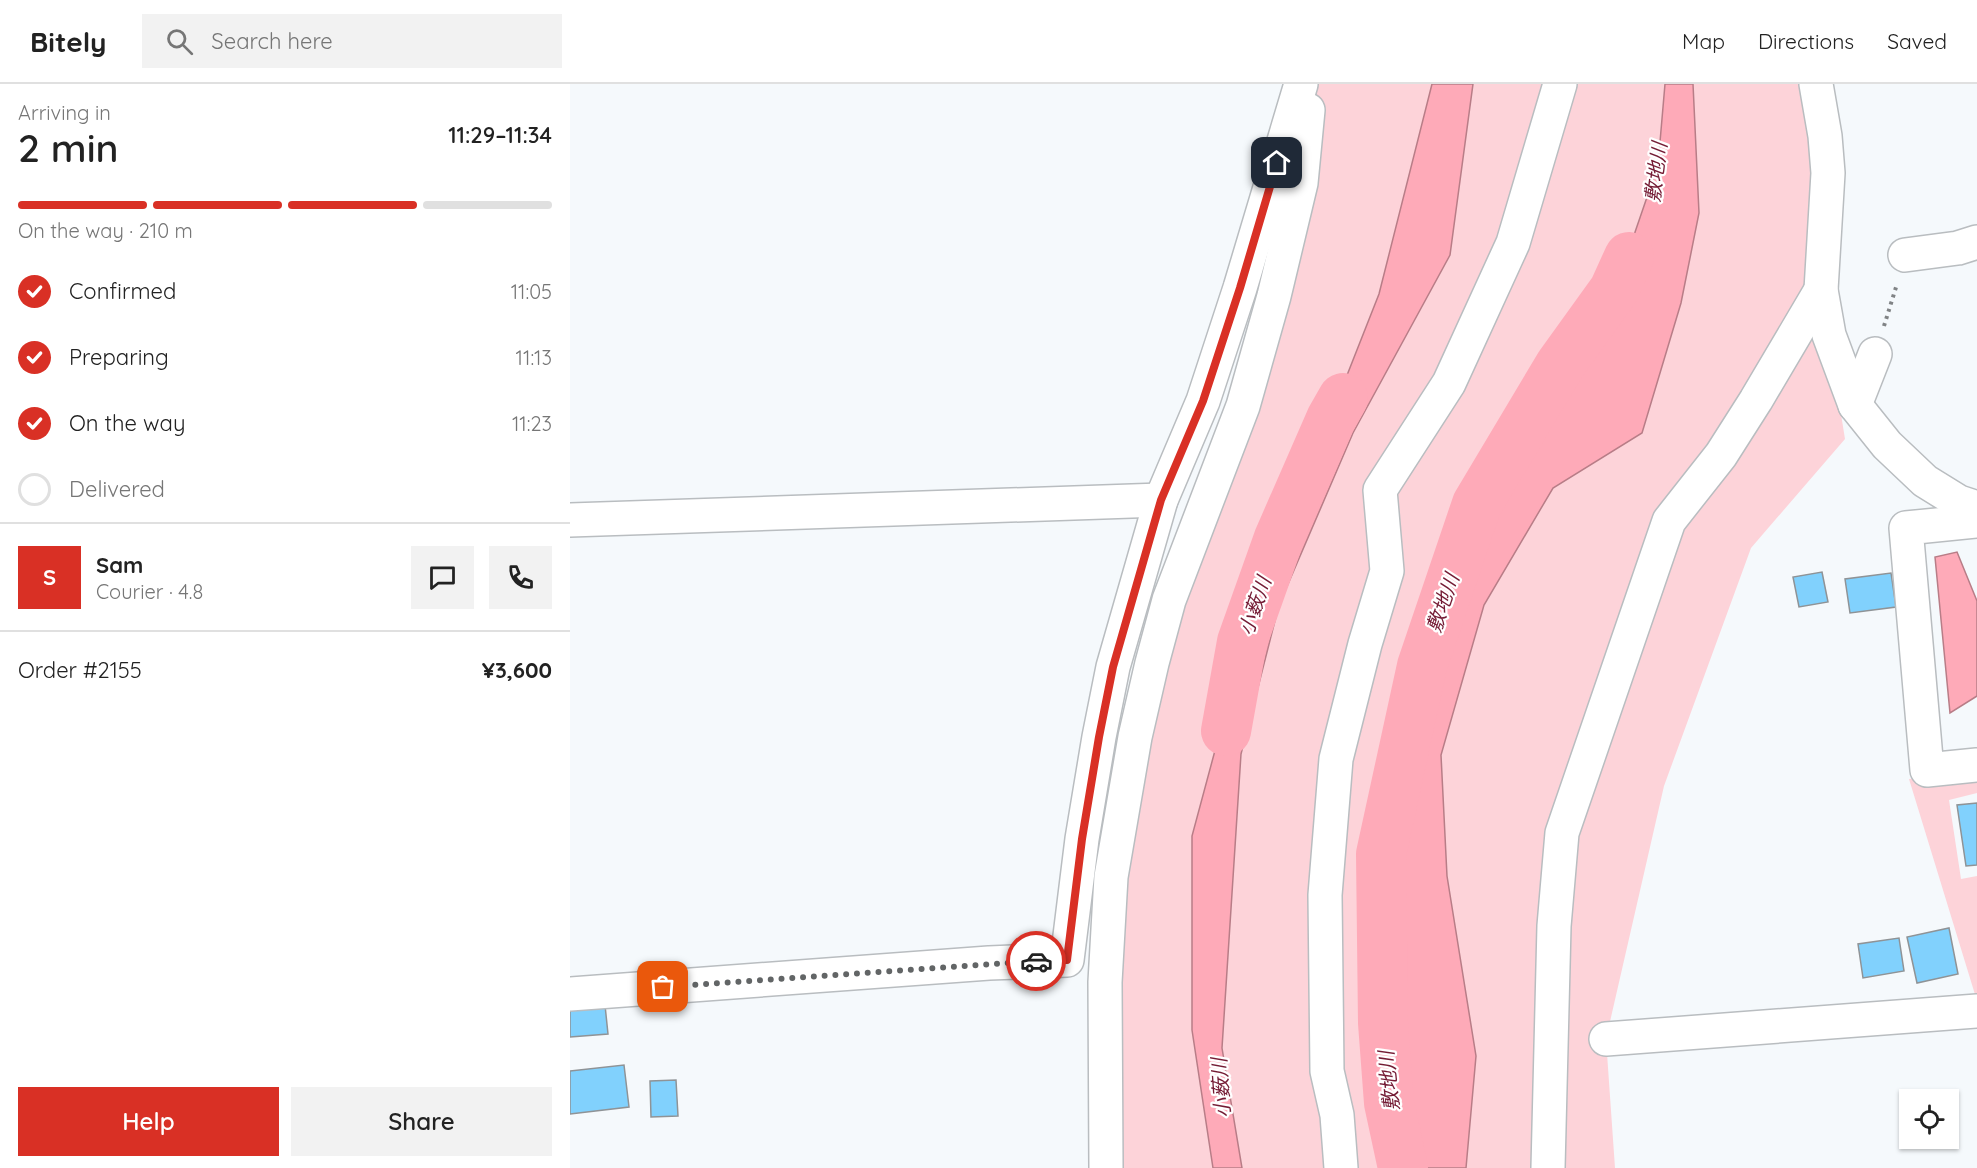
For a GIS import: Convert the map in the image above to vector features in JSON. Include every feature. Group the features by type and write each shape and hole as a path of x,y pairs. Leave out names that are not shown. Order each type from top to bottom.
{"street":[{"path":"570,993 977,964 1067,960 1082,839 1113,667 1161,500 1203,401 1240,288 1301,84"},
{"path":"1106,1168 1105,982 1111,878 1135,737 1169,600 1244,406 1274,296 1301,183 1311,84"},
{"path":"1341,1168 1337,1114 1327,1071 1325,895 1336,759 1365,644 1388,571 1380,490 1449,383 1513,243 1560,84"},
{"path":"1816,84 1825,136 1828,173 1821,290 1829,335 1855,405 1887,445 1925,481 1959,502 1977,508"},
{"path":"1905,255 1958,248 1977,242"},
{"path":"1548,1168 1554,926 1562,832 1669,521 1720,455 1756,400 1821,290"},
{"path":"1855,405 1875,354"},
{"path":"570,520 1161,500"},
{"path":"1977,520 1906,528 1927,770 1977,765"},
{"path":"1606,1040 1977,1011"}],"path":[{"path":"1875,354 1905,255"}],"shaded area":[{"path":"1302,84 1808,84 1821,290 1845,439 1751,548 1664,786 1606,1039 1615,1168 1108,1168 1105,1005 1167,608 1263,334"},
{"path":"1977,773 1977,793 1949,800 1961,879 1977,876 1977,1001 1909,779"}],"water":[{"path":"1432,84 1473,84 1450,255 1353,433 1279,605 1241,754 1222,1048 1242,1168 1213,1168 1192,1030 1192,836 1238,665 1314,459 1379,294"},
{"path":"1665,84 1693,84 1699,213 1681,303 1642,433 1553,488 1484,605 1441,755 1447,876 1476,1056 1466,1168 1402,1168 1386,1053 1382,916 1386,831 1411,715 1426,620 1492,479 1620,276 1658,165"},
{"path":"1957,552 1977,601 1977,696 1950,713 1935,557"}],"building":[{"path":"1822,572 1828,602 1799,607 1793,577"},
{"path":"1891,573 1896,607 1850,613 1845,579"},
{"path":"1977,803 1977,865 1966,866 1957,805"},
{"path":"1949,928 1958,974 1917,983 1907,937"},
{"path":"1899,938 1904,971 1863,978 1858,944"},
{"path":"605,1005 608,1034 570,1037 570,1009"},
{"path":"624,1065 629,1107 570,1114 570,1071"},
{"path":"676,1080 678,1116 651,1117 650,1081"}],"waterway":[{"name":"敷地川","path":"1403,1168 1389,1103 1383,1023 1381,854 1422,666 1477,504 1560,365 1614,290 1629,257"},
{"name":"小薮川","path":"1226,731 1242,642 1279,538 1331,419 1343,398"}],"way so far":[{"path":"663,987 1036,961"}],"route":[{"path":"1036,961 1067,960 1082,839 1113,667 1161,500 1203,401 1277,163"}]}
